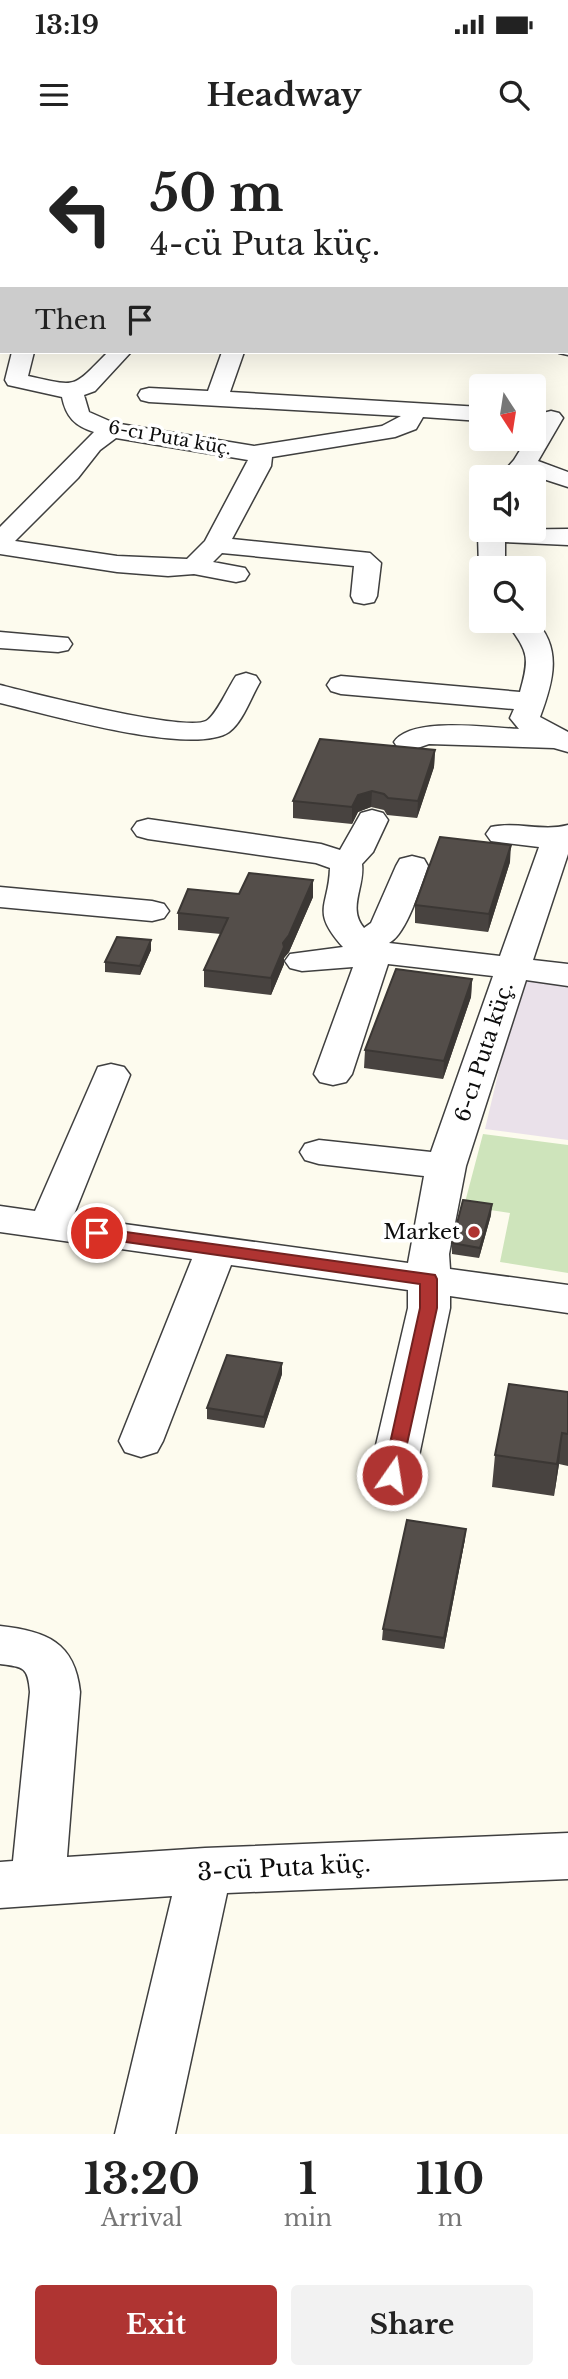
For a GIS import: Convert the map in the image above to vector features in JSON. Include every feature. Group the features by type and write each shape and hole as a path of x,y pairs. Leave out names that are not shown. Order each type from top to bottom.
{"street":[{"path":"22,354 16,380 71,392 87,386 118,354"},
{"path":"216,398 232,354"},
{"name":"6-cı Puta küç.","path":"71,392 81,418 112,430 254,453 260,458 257,473 216,545 194,566"},
{"path":"149,395 469,413"},
{"path":"254,453 387,432 408,424 416,410"},
{"path":"521,465 551,418"},
{"path":"0,544 92,444 112,430"},
{"path":"387,432 392,441 388,457"},
{"path":"546,476 568,480"},
{"path":"546,536 568,537"},
{"path":"0,544 117,564 168,568 194,566 236,574"},
{"path":"216,545 361,559 368,563 364,596"},
{"path":"530,633 538,642 541,655 535,692 526,718 533,727 561,741"},
{"path":"0,640 58,644"},
{"path":"0,694 170,730 205,731 220,723 246,682"},
{"path":"341,685 535,692 568,683"},
{"path":"409,742 424,735 561,741"},
{"path":"345,862 357,852 372,820"},
{"path":"169,824 321,854 345,862"},
{"path":"502,834 564,837"},
{"name":"6-cı Puta küç.","path":"392,1475 429,1308 433,1223 446,1166 553,850 564,837"},
{"path":"333,1074 371,967 365,947 345,926 340,916 339,902 348,870 345,862"},
{"path":"365,947 381,934 388,924 412,866"},
{"path":"0,897 152,911"},
{"path":"302,961 365,947 568,975"},
{"path":"49,1227 111,1075"},
{"path":"319,1152 446,1166"},
{"path":"0,1219 568,1298"},
{"path":"141,1441 216,1250"},
{"path":"0,1645 35,1651 47,1659 54,1673 55,1692 19,1884"},
{"name":"3-cü Puta küç.","path":"19,1884 205,1871 568,1856"},
{"path":"145,2134 205,1871"}],"shaded area":[{"path":"521,977 568,983 568,1140 485,1129"}],"green space":[{"path":"483,1134 568,1145 568,1273 500,1262 510,1213 464,1206"}],"building":[{"path":"320,739 435,750 418,801 388,798 372,791 358,795 352,807 293,801"},
{"path":"440,837 511,845 489,914 415,905"},
{"path":"249,873 313,880 283,943 284,947 271,978 204,970 228,918 178,913 188,889 239,894"},
{"path":"117,937 151,940 140,966 105,962"},
{"path":"396,969 472,979 444,1061 365,1050"},
{"path":"463,1200 492,1204 480,1248 452,1243"},
{"path":"227,1355 282,1363 264,1417 207,1408"},
{"path":"509,1384 568,1392 568,1434 562,1433 557,1464 495,1455"},
{"path":"407,1520 466,1529 444,1638 383,1629"}],"place":[{"name":"Market","path":"474,1232"}],"route":[{"path":"97,1233 429,1279 429,1308 392,1475"}]}
